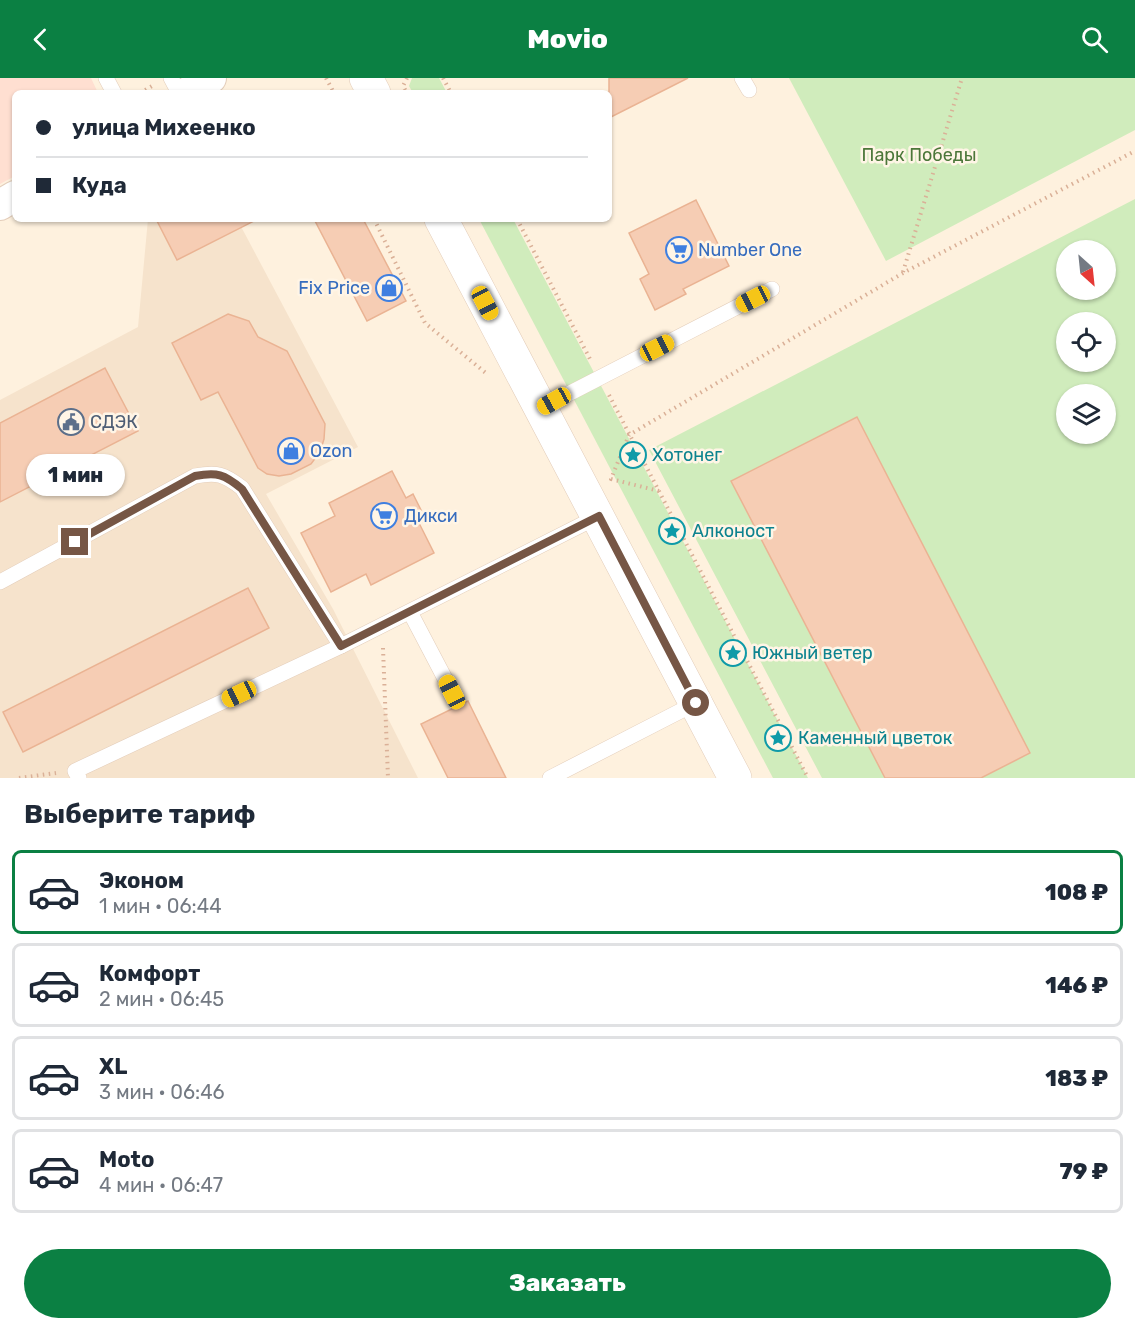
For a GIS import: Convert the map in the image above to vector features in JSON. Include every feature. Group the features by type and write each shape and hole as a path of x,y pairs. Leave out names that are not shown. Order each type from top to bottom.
{"street":[{"path":"191,90 211,78"},
{"path":"443,222 735,778"}],"lane":[{"path":"541,408 772,289"},
{"path":"0,582 195,476 212,472 228,478 242,489 341,646"},
{"path":"77,774 382,626 599,516"},
{"path":"410,612 452,692"},
{"path":"550,778 696,703"}],"path":[{"path":"903,273 962,78"},
{"path":"659,491 611,479 629,435 903,273 1135,151"},
{"path":"375,222 425,323 495,380"},
{"path":"519,222 808,778"},
{"path":"382,626 388,778"},
{"path":"19,778 77,774"}],"shaded area":[{"path":"0,78 91,78 97,90 12,90 12,178 0,184"},
{"path":"148,222 239,222 358,447 266,494 333,609 418,778 0,778 0,400 138,327"}],"green space":[{"path":"412,78 439,78 445,90 411,90 409,86"},
{"name":"Парк Победы","path":"789,78 1135,78 1135,130 886,261"},
{"path":"1135,199 1135,778 822,778 649,450"},
{"path":"481,222 515,222 808,778 773,778"}],"building":[{"path":"609,78 688,78 612,116 612,90 609,90"},
{"name":"Number One","path":"696,200 729,266 683,289 686,294 655,310 640,279 649,274 629,233"},
{"path":"158,222 252,222 177,260"},
{"path":"316,222 365,222 406,301 367,321"},
{"path":"228,314 249,321 258,337 287,351 325,424 320,452 311,464 291,474 279,476 267,474 258,468 218,392 201,400 172,343"},
{"path":"105,368 138,431 0,502 0,423"},
{"path":"857,417 1030,753 981,778 885,778 731,481"},
{"path":"392,471 406,498 413,494 426,520 419,523 434,553 371,585 366,574 331,592 301,533 335,516 329,503"},
{"path":"248,588 269,628 23,752 3,712"},
{"path":"468,701 506,778 448,778 421,724"}],"place":[{"name":"Number One","path":"679,250"},
{"name":"Fix Price","path":"389,288"},
{"name":"СДЭК","path":"71,422"},
{"name":"Ozon","path":"291,451"},
{"name":"Хотонег","path":"633,455"},
{"name":"Дикси","path":"384,516"},
{"name":"Алконост","path":"672,531"},
{"name":"Южный ветер","path":"733,653"},
{"name":"Каменный цветок","path":"778,738"}],"route":[{"path":"75,542 195,476 212,472 228,478 242,489 341,646 599,516 696,703"}]}
